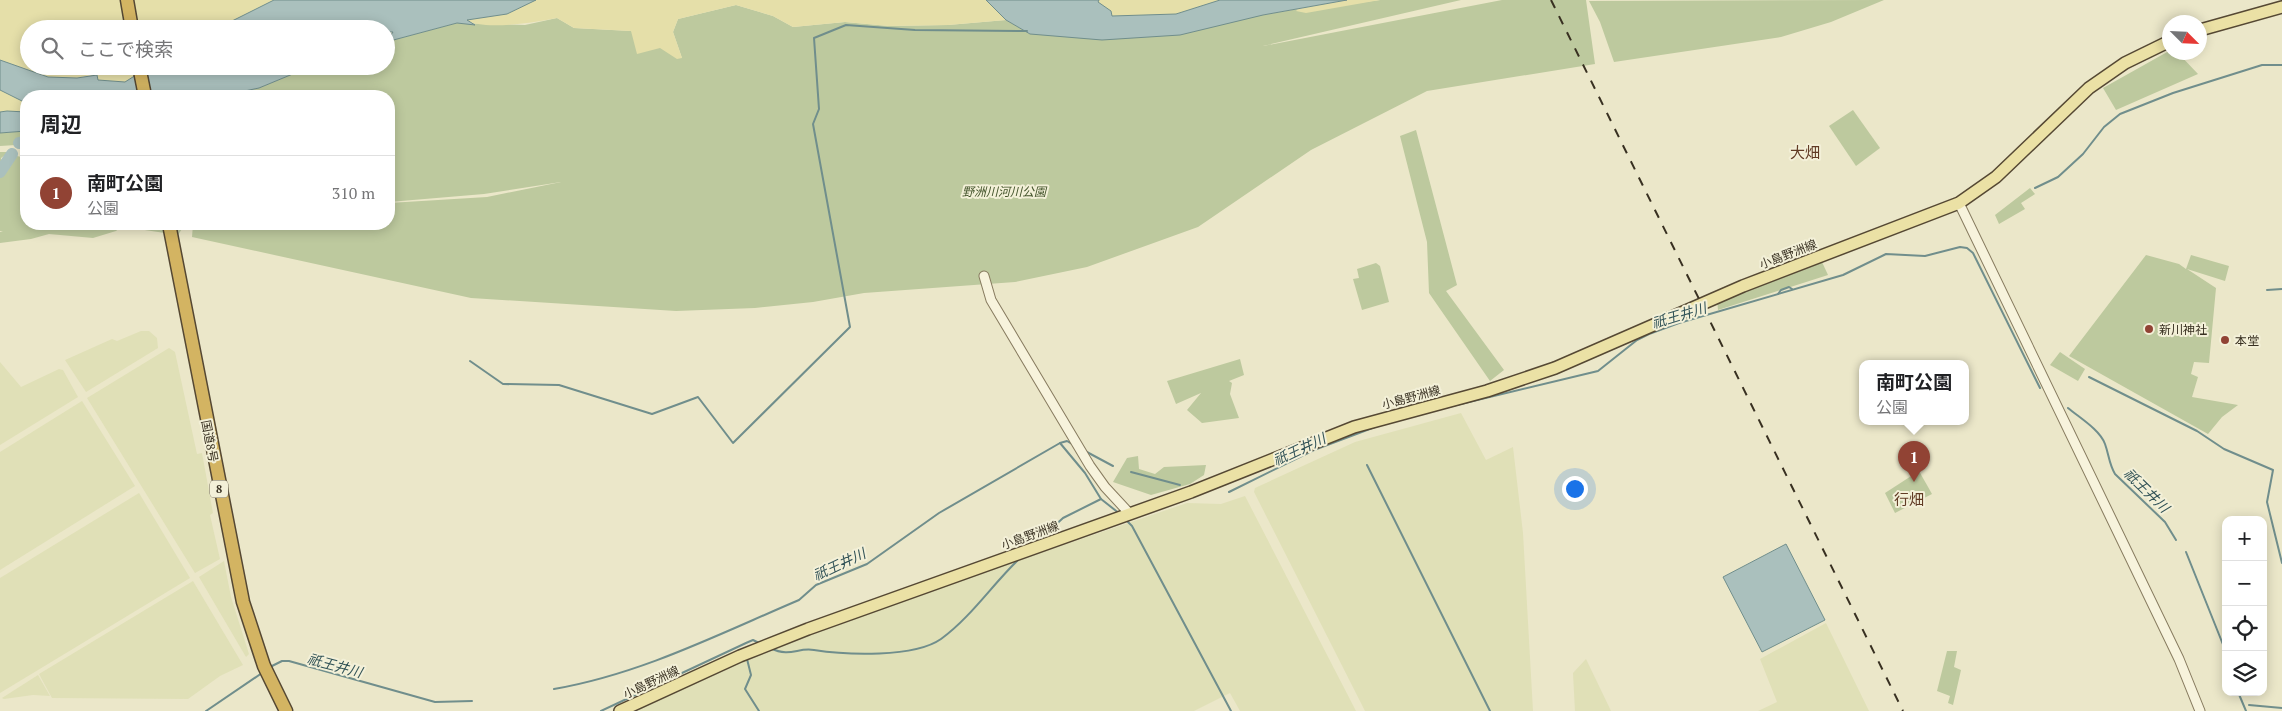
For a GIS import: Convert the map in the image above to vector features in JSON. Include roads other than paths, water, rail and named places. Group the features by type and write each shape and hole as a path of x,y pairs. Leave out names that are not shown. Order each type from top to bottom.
{"highway":[{"path":"127,0 130,20"},
{"path":"141,75 144,90"},
{"name":"国道8号","path":"170,230 243,602 264,666 286,711"}],"main road":[{"path":"2207,28 2282,8"},
{"name":"小島野洲線","path":"620,711 740,656 808,629 1130,514 1354,427 1487,391 1555,368 1743,286 1959,203 1996,177 2090,88 2126,63 2162,45"}],"street":[{"path":"1959,203 1979,241 2179,659 2200,711"},
{"path":"984,276 991,300 1090,466 1130,514"}],"water":[{"path":"274,0 536,0 507,14 467,20 475,25 457,23 395,40 395,20 234,20"},
{"path":"986,0 1099,0 1098,2 1111,11 1112,16 1176,14 1220,0 1347,0 1263,15 1180,35 1102,40 1030,34 1006,20"},
{"path":"0,60 20,67 20,75 77,78 97,75 98,80 125,82 136,75 290,75 250,90 20,90 20,100 0,90"},
{"path":"0,112 20,112 20,131 0,133"},
{"path":"1786,544 1825,620 1762,652 1723,577"}],"waterway":[{"path":"470,361 503,384 559,385 652,414 698,397 733,443 850,327 813,124 819,109 814,38 846,25 915,30 1027,31"},
{"path":"2035,188 2058,177 2083,154 2104,127 2120,114 2173,93 2262,65 2282,65"},
{"path":"0,172 12,154"},
{"name":"祇王井川","path":"1440,409 1598,371 1637,340 1649,334 1679,323 1843,275 1886,254 1925,256 1960,247 1967,248 1973,253 2040,388"},
{"name":"祇王井川","path":"1778,294 1781,290 1789,287 1792,289"},
{"path":"2267,290 2282,289"},
{"path":"2089,377 2197,431 2224,449 2273,470 2267,502 2282,563"},
{"name":"祇王井川","path":"2068,408 2099,434 2105,444 2115,474 2165,522 2176,540"},
{"name":"祇王井川","path":"1229,492 1314,450 1375,427"},
{"name":"祇王井川","path":"554,689 618,674 649,663 799,600 816,585 867,564 939,513 1060,443 1067,441 1072,444"},
{"path":"1060,443 1085,473 1101,499"},
{"name":"祇王井川","path":"1085,451 1113,466"},
{"path":"1367,465 1490,711"},
{"name":"祇王井川","path":"1131,472 1180,485"},
{"path":"1038,541 1063,518 1101,499 1120,514"},
{"path":"1127,521 1132,526 1231,711"},
{"name":"祇王井川","path":"2186,552 2226,651"},
{"path":"770,648 783,652 808,649 879,654 929,645 941,639 962,621 1018,560"},
{"path":"601,711 746,643 753,640 759,643"},
{"path":"747,659 751,675 745,689 759,711"},
{"name":"祇王井川","path":"270,667 282,661 289,661 435,702 472,701"},
{"name":"祇王井川","path":"206,711 262,673"},
{"name":"祇王井川","path":"2240,696 2246,711"},
{"path":"2249,705 2282,708"}],"railway":[{"path":"1551,0 1903,711"}],"place":[{"name":"新川神社","path":"2149,329"},
{"name":"本堂","path":"2225,340"},
{"name":"南町公園","path":"1914,482"}],"district":[{"name":"大畑","path":"1805,152"},
{"name":"行畑","path":"1909,499"}],"park label":[{"name":"野洲川河川公園","path":"1004,191"}]}
